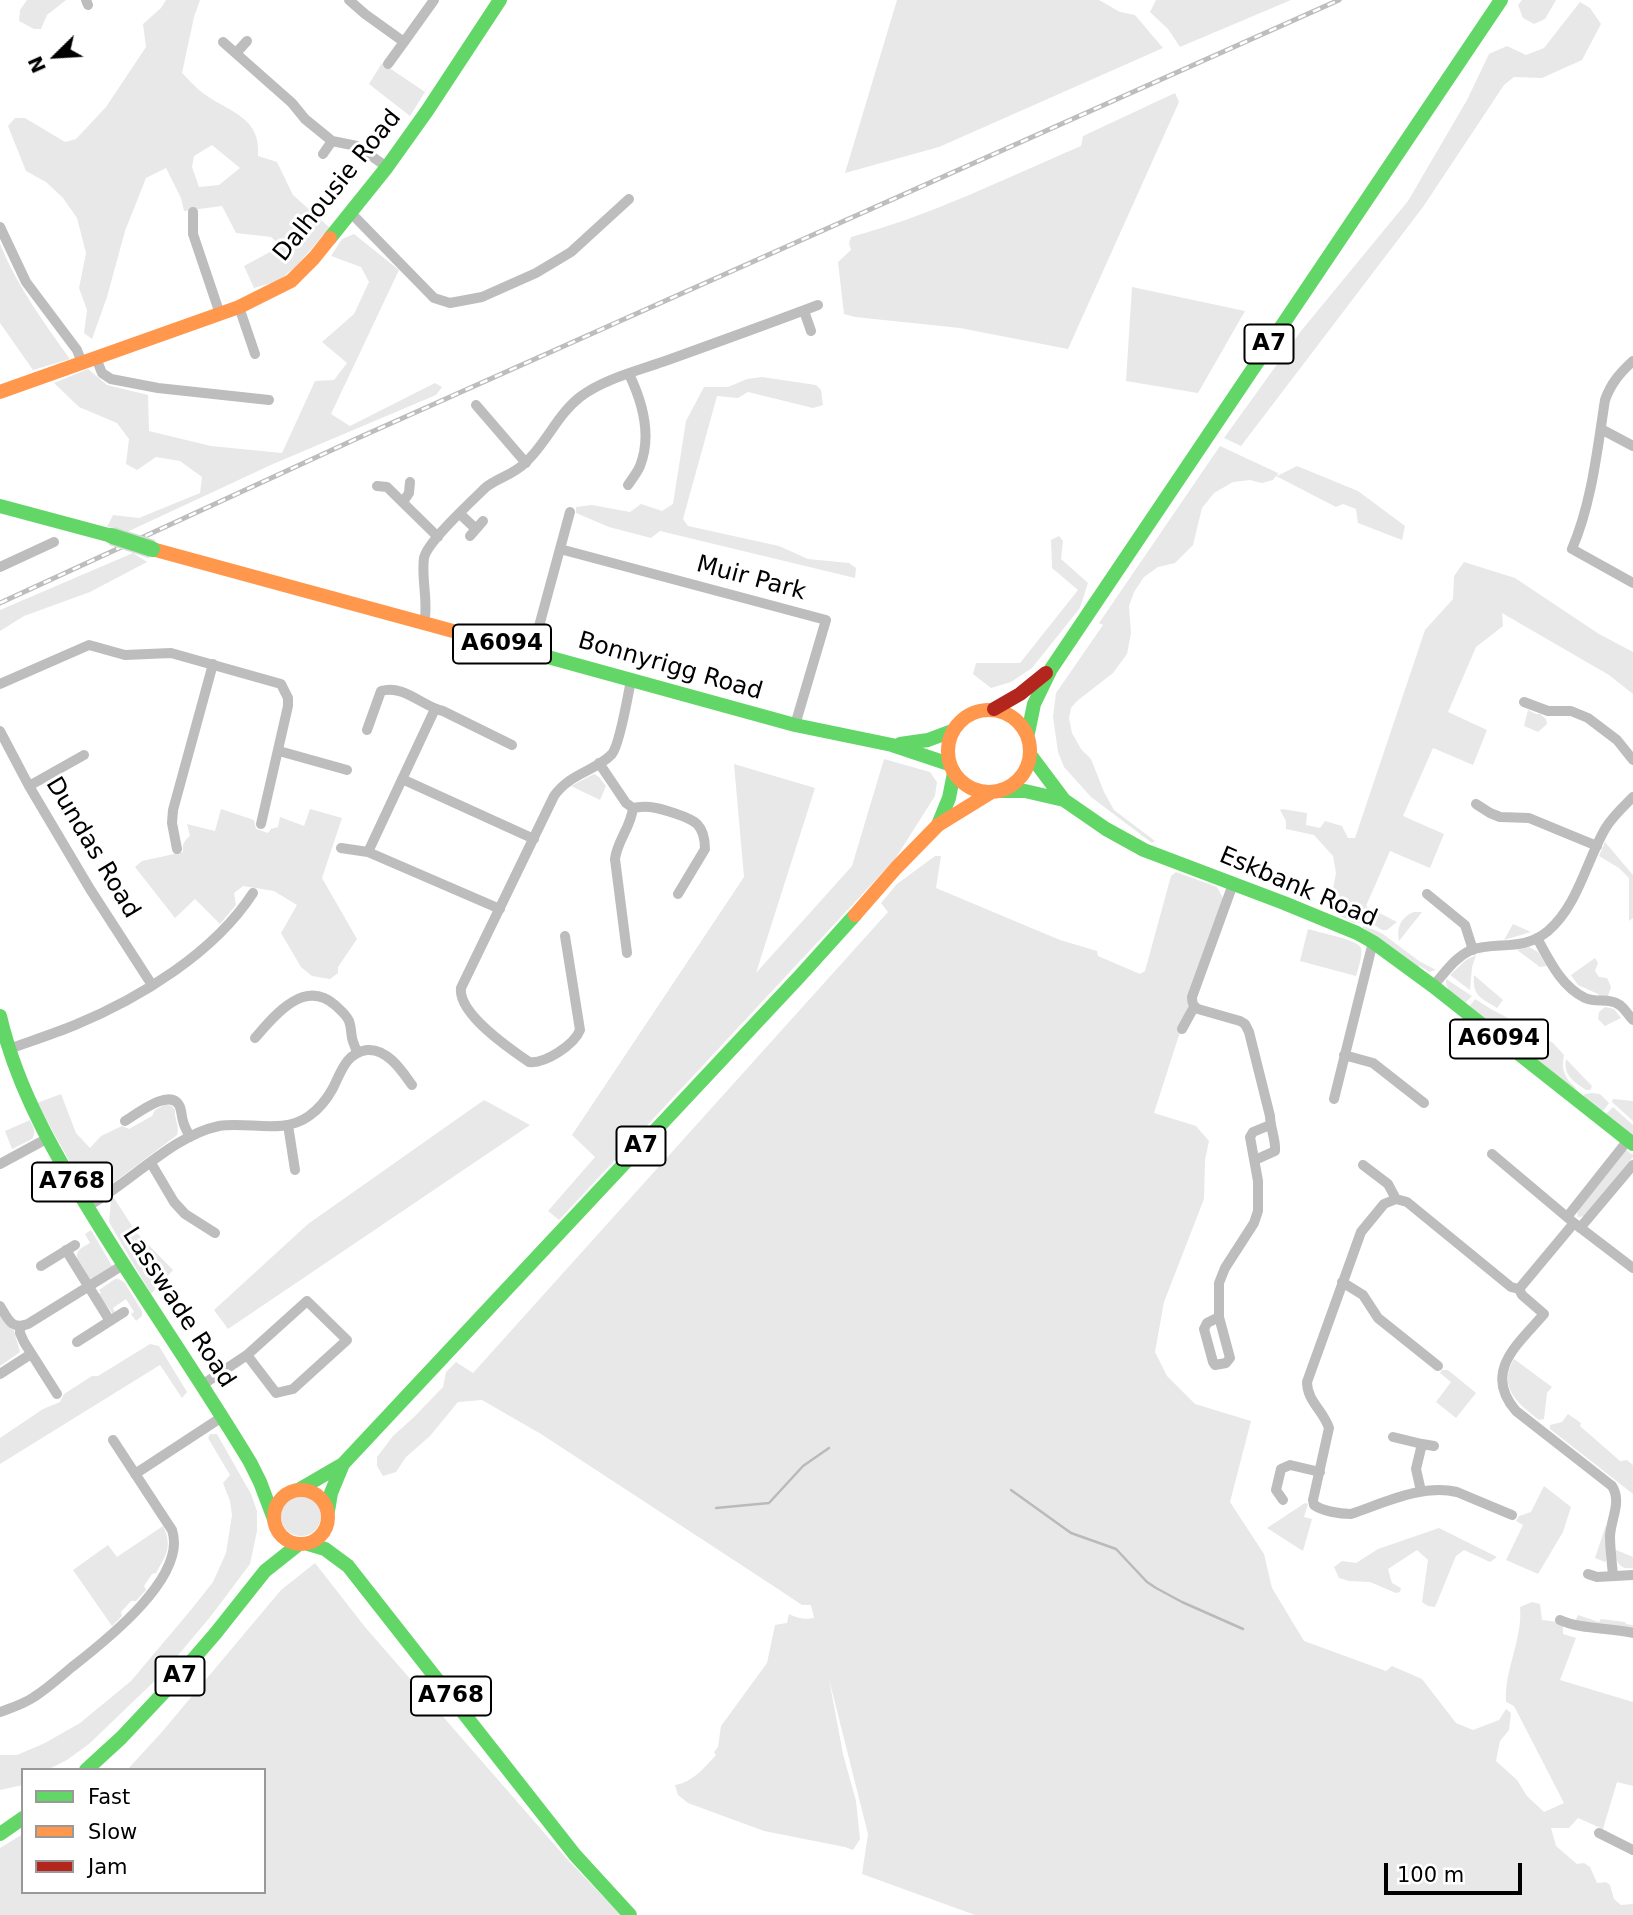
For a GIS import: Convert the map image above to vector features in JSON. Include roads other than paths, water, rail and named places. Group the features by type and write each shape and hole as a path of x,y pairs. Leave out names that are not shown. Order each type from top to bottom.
{"main road":[{"name":"Dalhousie Road","path":"0,392 239,307 291,281 314,258 387,167 500,0"},
{"name":"A7","path":"1028,733 1034,704 1051,670 1501,0"},
{"name":"Bonnyrigg Road","path":"0,506 795,725 894,745 927,755 952,768"},
{"name":"A7","path":"994,709 1020,694 1051,670"},
{"path":"994,709 1018,721 1028,733 1031,756 1020,777 1010,786 996,792 975,790 952,768 947,747 952,731 959,721 970,713 994,709"},
{"name":"Bonnyrigg Road","path":"894,745 928,740 952,731"},
{"name":"Eskbank Road","path":"1031,756 1064,800"},
{"name":"A7","path":"938,825 949,798 952,768"},
{"name":"Eskbank Road","path":"996,792 1018,789 1064,800 1106,829 1144,850 1357,933 1433,986 1630,1142"},
{"name":"A7","path":"297,1490 343,1464 938,825 996,792"},
{"name":"Lasswade Road","path":"0,1016 9,1049 48,1138 86,1207 255,1469 275,1523"},
{"name":"A7","path":"329,1516 331,1493 343,1464"},
{"name":"Lasswade Road","path":"255,1469 282,1489 297,1490"},
{"path":"297,1490 310,1490 318,1495 325,1502 329,1516 325,1531 318,1539 304,1544 285,1539 275,1523 274,1512 281,1498 297,1490"},
{"name":"A768","path":"329,1516 348,1566"},
{"name":"A7","path":"264,1572 271,1552 275,1523"},
{"name":"A7","path":"88,1768 161,1697 264,1572 280,1557 304,1544"},
{"name":"A768","path":"304,1544 330,1550 348,1566 575,1855 630,1915"},
{"path":"0,1834 21,1819"}],"street":[{"path":"349,0 365,15 404,42"},
{"path":"388,64 434,0"},
{"path":"236,53 247,41"},
{"path":"223,42 331,141 357,146 387,167"},
{"path":"323,154 331,141"},
{"path":"351,213 434,298 450,303 482,297 536,274 571,252 629,199"},
{"path":"193,212 193,234 220,313"},
{"path":"0,227 26,282 77,350 111,379 158,388 269,399"},
{"path":"424,624 424,559 431,543 490,484 526,463 579,398 629,374 818,305"},
{"path":"239,307 255,354"},
{"path":"804,311 811,331"},
{"path":"1633,361 1619,374 1605,400 1589,501 1572,549 1633,583"},
{"path":"628,485 639,468 646,446 642,411 637,390 629,374"},
{"path":"476,405 526,463"},
{"path":"1601,429 1633,446"},
{"path":"403,502 409,493 410,482"},
{"path":"377,486 387,487 438,537"},
{"path":"532,652 570,512"},
{"path":"460,514 477,529"},
{"path":"0,567 54,542"},
{"name":"Muir Park","path":"560,549 826,620 795,725"},
{"path":"0,684 89,645 125,655 171,653 281,684 288,698 288,706 261,824"},
{"path":"177,849 178,834 172,823 173,810 213,664"},
{"path":"570,943 580,1030 575,1039 546,1060 529,1062 488,1033 462,1000 461,988 559,789 612,754 616,747 631,680"},
{"path":"367,730 382,691 388,689 421,700 435,709 503,736 512,745"},
{"path":"1524,702 1548,711 1571,711 1588,718 1617,740 1633,760"},
{"path":"368,852 435,709"},
{"name":"Dundas Road","path":"0,731 29,786 90,888 152,985"},
{"path":"279,751 342,771"},
{"path":"29,786 84,755"},
{"path":"599,763 626,803 633,808 652,807 689,819 696,823 702,832 705,849 678,894"},
{"path":"402,779 534,839"},
{"path":"1433,986 1457,958 1473,950 1511,946 1537,938 1550,930 1580,883 1605,829 1633,797"},
{"path":"1476,804 1500,817 1529,818 1597,846"},
{"path":"627,953 615,859 633,808"},
{"path":"341,848 368,852 500,909"},
{"path":"1182,1028 1194,1007 1192,998 1233,884"},
{"path":"9,1049 83,1022 152,985 209,944 227,927 243,900 253,893"},
{"path":"1427,894 1465,925 1473,950"},
{"path":"1537,938 1552,966 1573,990 1586,999 1614,1002 1633,1020"},
{"path":"1334,1099 1373,942"},
{"path":"255,1038 278,1012 306,996 317,996 329,1000 343,1012 349,1021 358,1053"},
{"path":"1194,1007 1240,1021 1248,1028 1276,1147 1275,1151 1255,1160"},
{"path":"86,1207 171,1148 205,1130 222,1126 288,1125 300,1122 323,1103 344,1064 365,1050 375,1050 387,1056 412,1085"},
{"path":"1345,1055 1373,1063 1424,1103"},
{"path":"125,1121 163,1099 171,1099 177,1101 181,1109 182,1119 190,1137"},
{"path":"288,1125 295,1170"},
{"path":"1220,1317 1218,1297 1222,1275 1254,1223 1258,1211 1259,1192 1251,1134 1270,1125"},
{"path":"0,1164 48,1138"},
{"path":"1519,1289 1574,1223 1630,1142"},
{"path":"1492,1154 1574,1223 1633,1268"},
{"path":"151,1163 174,1202 185,1214 215,1233"},
{"path":"1363,1164 1388,1184 1396,1199"},
{"path":"1574,1223 1633,1165"},
{"path":"1511,1515 1457,1492 1436,1490 1421,1491 1351,1514 1318,1508 1313,1500 1329,1428 1310,1399 1307,1382 1364,1226 1384,1204 1396,1199 1407,1202 1511,1287 1519,1289"},
{"path":"41,1266 71,1247 110,1321"},
{"path":"20,1327 123,1265"},
{"path":"1342,1282 1363,1295 1378,1318 1438,1366"},
{"path":"1519,1289 1522,1295 1544,1314 1508,1356 1502,1370 1504,1391 1516,1412 1612,1486 1617,1500 1610,1531 1613,1576"},
{"path":"202,1385 247,1355 307,1301 347,1340 293,1389 276,1393 247,1355"},
{"path":"0,1306 10,1321 20,1327"},
{"path":"77,1342 124,1312"},
{"path":"20,1327 20,1333 57,1394"},
{"path":"0,1374 32,1354"},
{"path":"135,1474 222,1417"},
{"path":"1393,1437 1434,1446"},
{"path":"0,1712 35,1697 115,1633 159,1583 171,1560 175,1539 167,1522 113,1440"},
{"path":"1421,1491 1416,1469 1422,1444"},
{"path":"1283,1500 1276,1490 1281,1469 1290,1465 1320,1472"},
{"path":"1588,1574 1597,1577 1633,1574"},
{"path":"1560,1620 1571,1625 1633,1633"},
{"path":"1599,1833 1633,1850"}],"waterway":[{"path":"716,1508 769,1503 803,1466 829,1448"},
{"path":"1011,1490 1071,1533 1116,1549 1156,1588 1243,1629"}],"railway":[{"path":"0,603 358,438 1339,0"}]}
